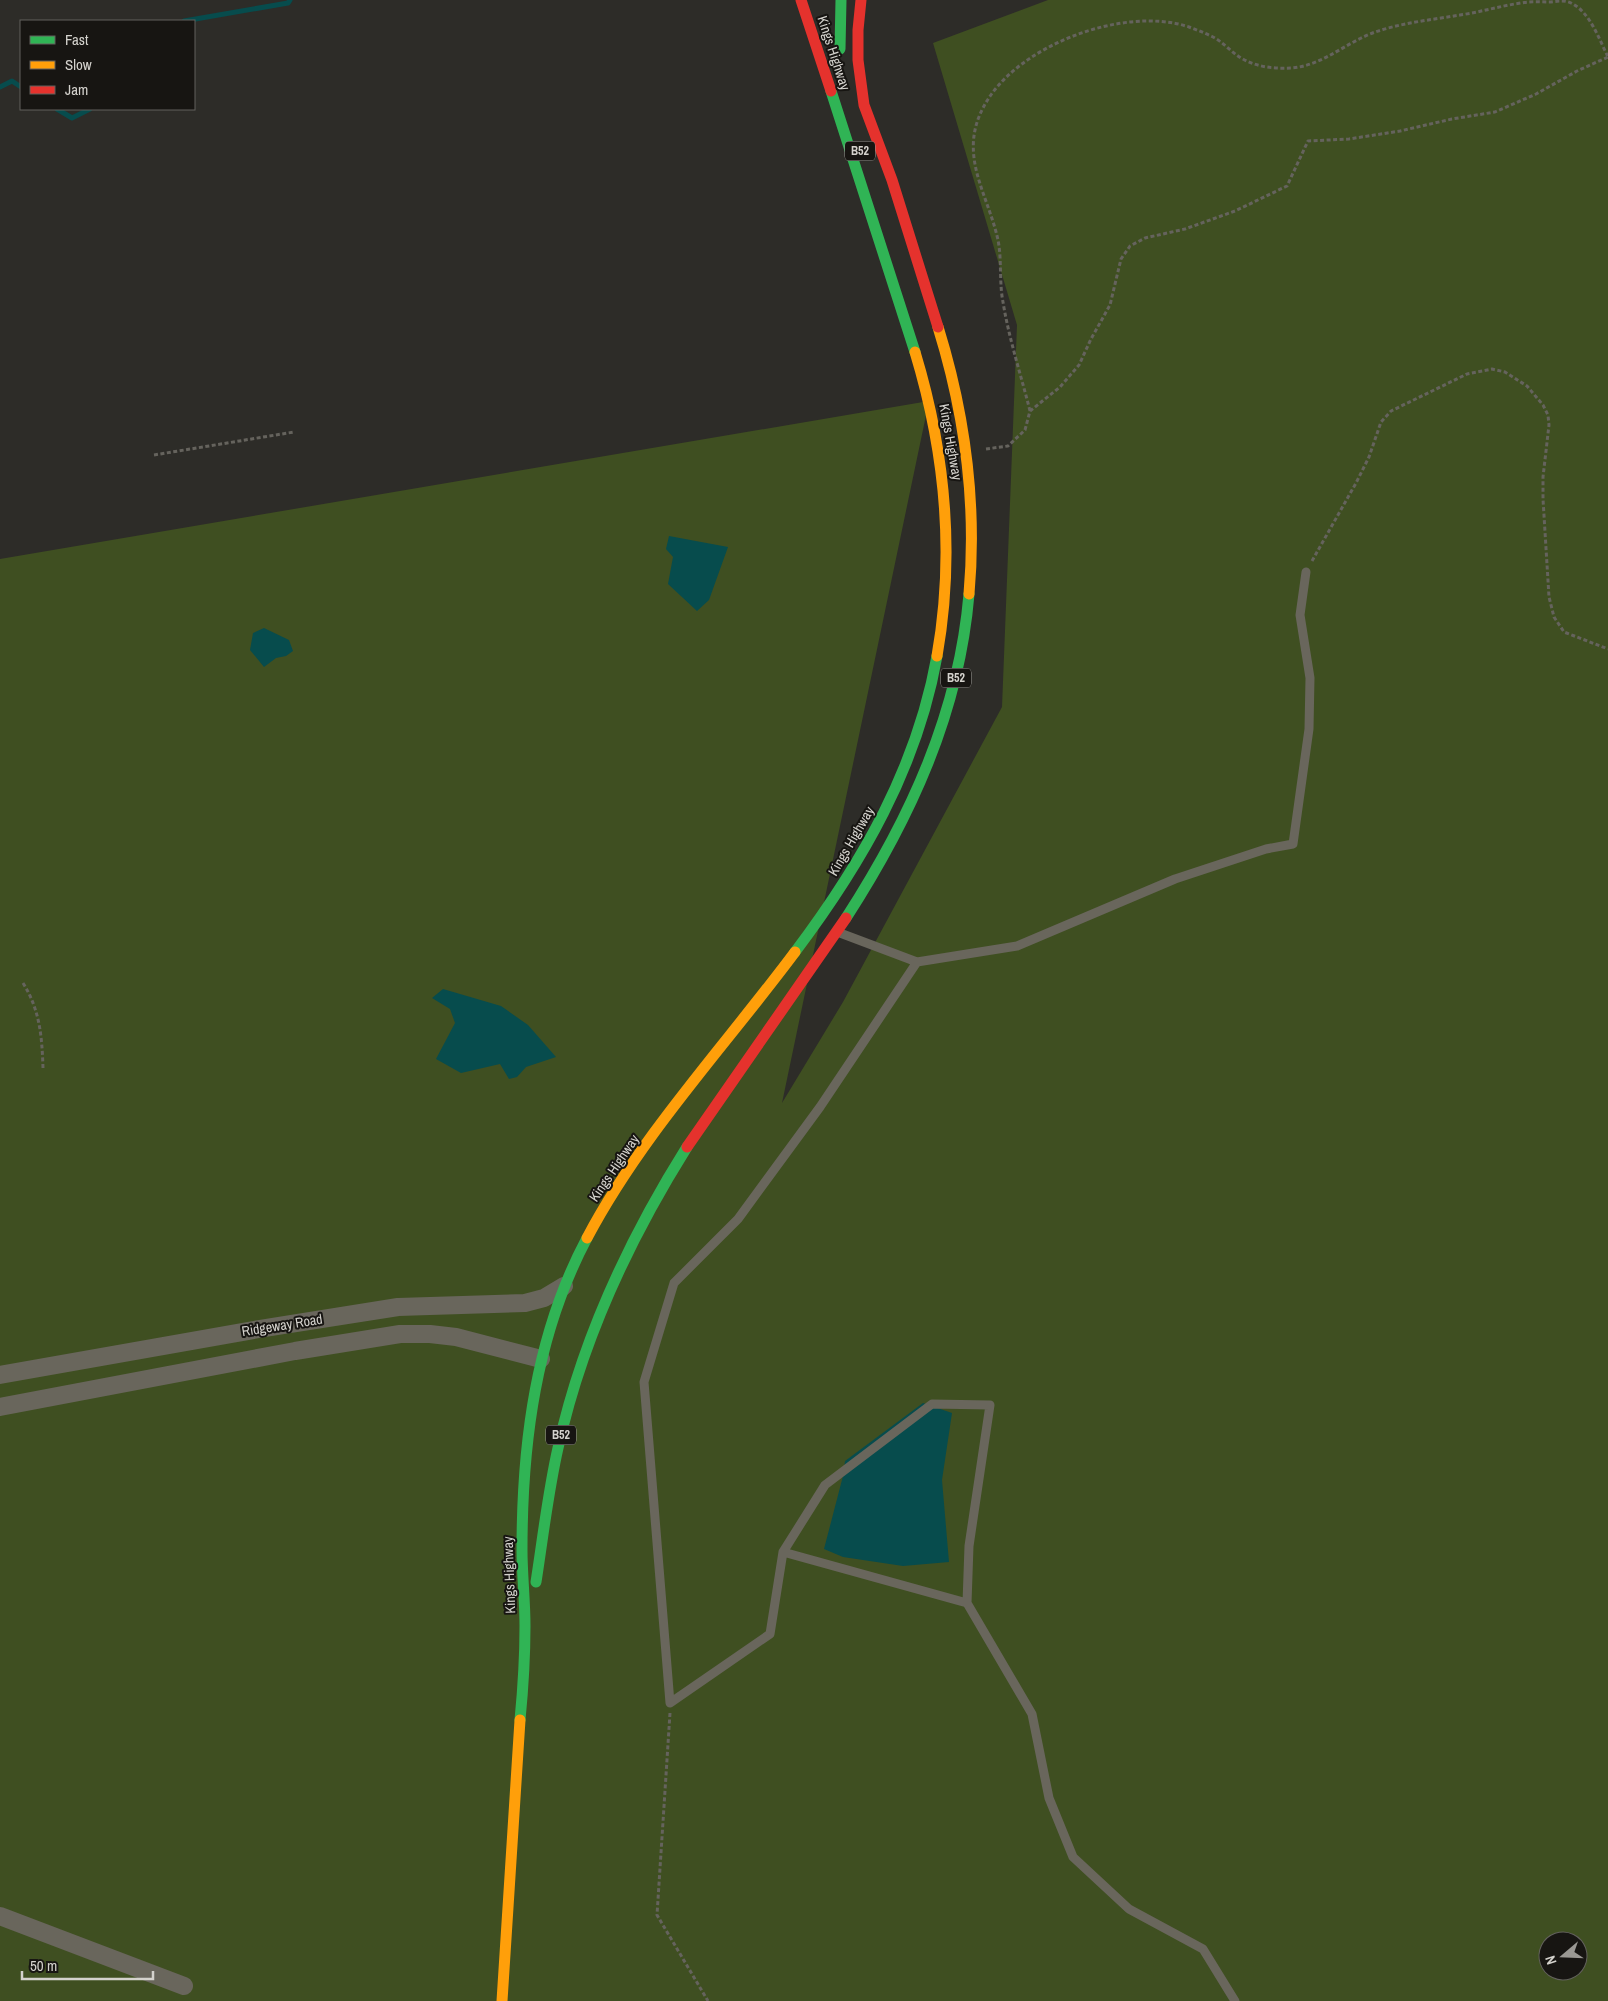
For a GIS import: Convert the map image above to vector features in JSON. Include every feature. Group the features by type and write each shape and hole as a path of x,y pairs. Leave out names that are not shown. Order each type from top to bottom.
{"highway":[{"name":"Kings Highway","path":"502,2001 525,1635 522,1524 528,1450 541,1359 549,1327 564,1286 592,1227 628,1172 780,972 853,871 886,812 913,748 928,695 940,638 945,599 947,523 944,485 935,428 918,359 900,300 802,0"},
{"path":"840,63 841,0"},
{"name":"Kings Highway","path":"525,1635 551,1481 564,1420 592,1331 630,1244 676,1164 838,932 872,880 899,832 919,790 939,738 952,694 962,648 967,616 972,554 969,471 957,396 942,336 883,156 868,118 861,89 857,47 862,0"},
{"path":"870,47 872,83 883,156"},
{"name":"B52","path":"845,96 853,130 886,232 900,300"},
{"path":"595,1298 630,1244"},
{"path":"541,1359 558,1347"}],"street":[{"name":"Ridgeway Road","path":"0,1375 259,1329 398,1307 525,1303 544,1298 564,1286"},
{"name":"Ridgeway Road","path":"0,1407 400,1334 456,1336 541,1359"},
{"path":"0,1916 184,1986"}],"lane":[{"path":"838,932 917,962 1017,946 1174,879 1266,849 1293,844 1310,729 1310,678 1300,614 1306,572"},
{"path":"917,962 820,1107 738,1219 674,1283 644,1382 670,1703 770,1634 783,1552 825,1485 932,1404 990,1405 969,1546 967,1603 1032,1714 1049,1798 1073,1857 1129,1909 1203,1949 1235,2001"},
{"path":"783,1552 967,1603"}],"path":[{"path":"1008,446 1025,430 1030,411 1002,299 998,242 974,166 973,134 984,106 998,86 1018,68 1047,47 1065,39 1099,28 1128,22 1160,20 1187,26 1214,37 1242,58 1263,67 1291,68 1318,62 1371,34 1414,23 1522,2 1568,1 1578,7 1587,17 1608,57 1577,71 1536,94 1495,112 1349,139 1308,141 1287,186 1235,210 1185,228 1145,238 1130,246 1121,259 1110,305 1090,339 1079,365 1060,387 1030,411"},
{"path":"1306,572 1356,483 1381,422 1391,411 1467,374 1492,369 1506,372 1517,378 1535,394 1548,415 1550,425 1543,477 1543,499 1548,596 1554,617 1564,632 1608,649"},
{"path":"154,455 294,432"},
{"path":"23,983 32,997 38,1013 42,1034 43,1068"},
{"path":"670,1703 657,1916 708,2001"}],"green space":[{"path":"1048,0 1608,0 1608,2001 0,2001 0,559 929,401 782,1103 843,1002 1002,707 1017,325 933,43"}],"water":[{"path":"669,536 728,547 709,600 697,611 668,584 673,557 666,549"},
{"path":"264,628 289,640 293,651 286,656 276,658 264,667 250,650 253,633"},
{"path":"443,989 501,1006 528,1025 556,1057 526,1067 517,1077 509,1079 500,1064 461,1073 436,1059 455,1023 450,1009 432,998"},
{"path":"923,1403 952,1413 942,1480 949,1562 903,1566 843,1557 824,1549 843,1476 845,1461"}],"waterway":[{"path":"190,20 288,3 290,0"},
{"path":"0,87 12,81 20,86"},
{"path":"59,110 72,118 88,110"}],"traffic: fast":[{"path":"840,49 841,0"},
{"path":"831,91 915,352"},
{"path":"846,918 891,842 928,764 943,723 955,681 969,594"},
{"path":"795,952 843,884 884,813 916,737 928,697 937,656"},
{"path":"536,1582 554,1465 580,1368 609,1292 645,1218 687,1147"},
{"path":"520,1720 525,1638 522,1559 523,1510 529,1429 535,1390 555,1312 587,1238"}],"traffic: slow":[{"path":"938,327 955,393 967,459 971,526 969,594"},
{"path":"915,352 934,427 944,503 945,579 937,656"},
{"path":"587,1238 633,1163 685,1091 795,952"},
{"path":"502,2001 520,1720"}],"traffic: jam":[{"path":"801,0 831,91"},
{"path":"861,0 858,60 864,105 892,180 938,327"},
{"path":"687,1147 846,918"}]}
